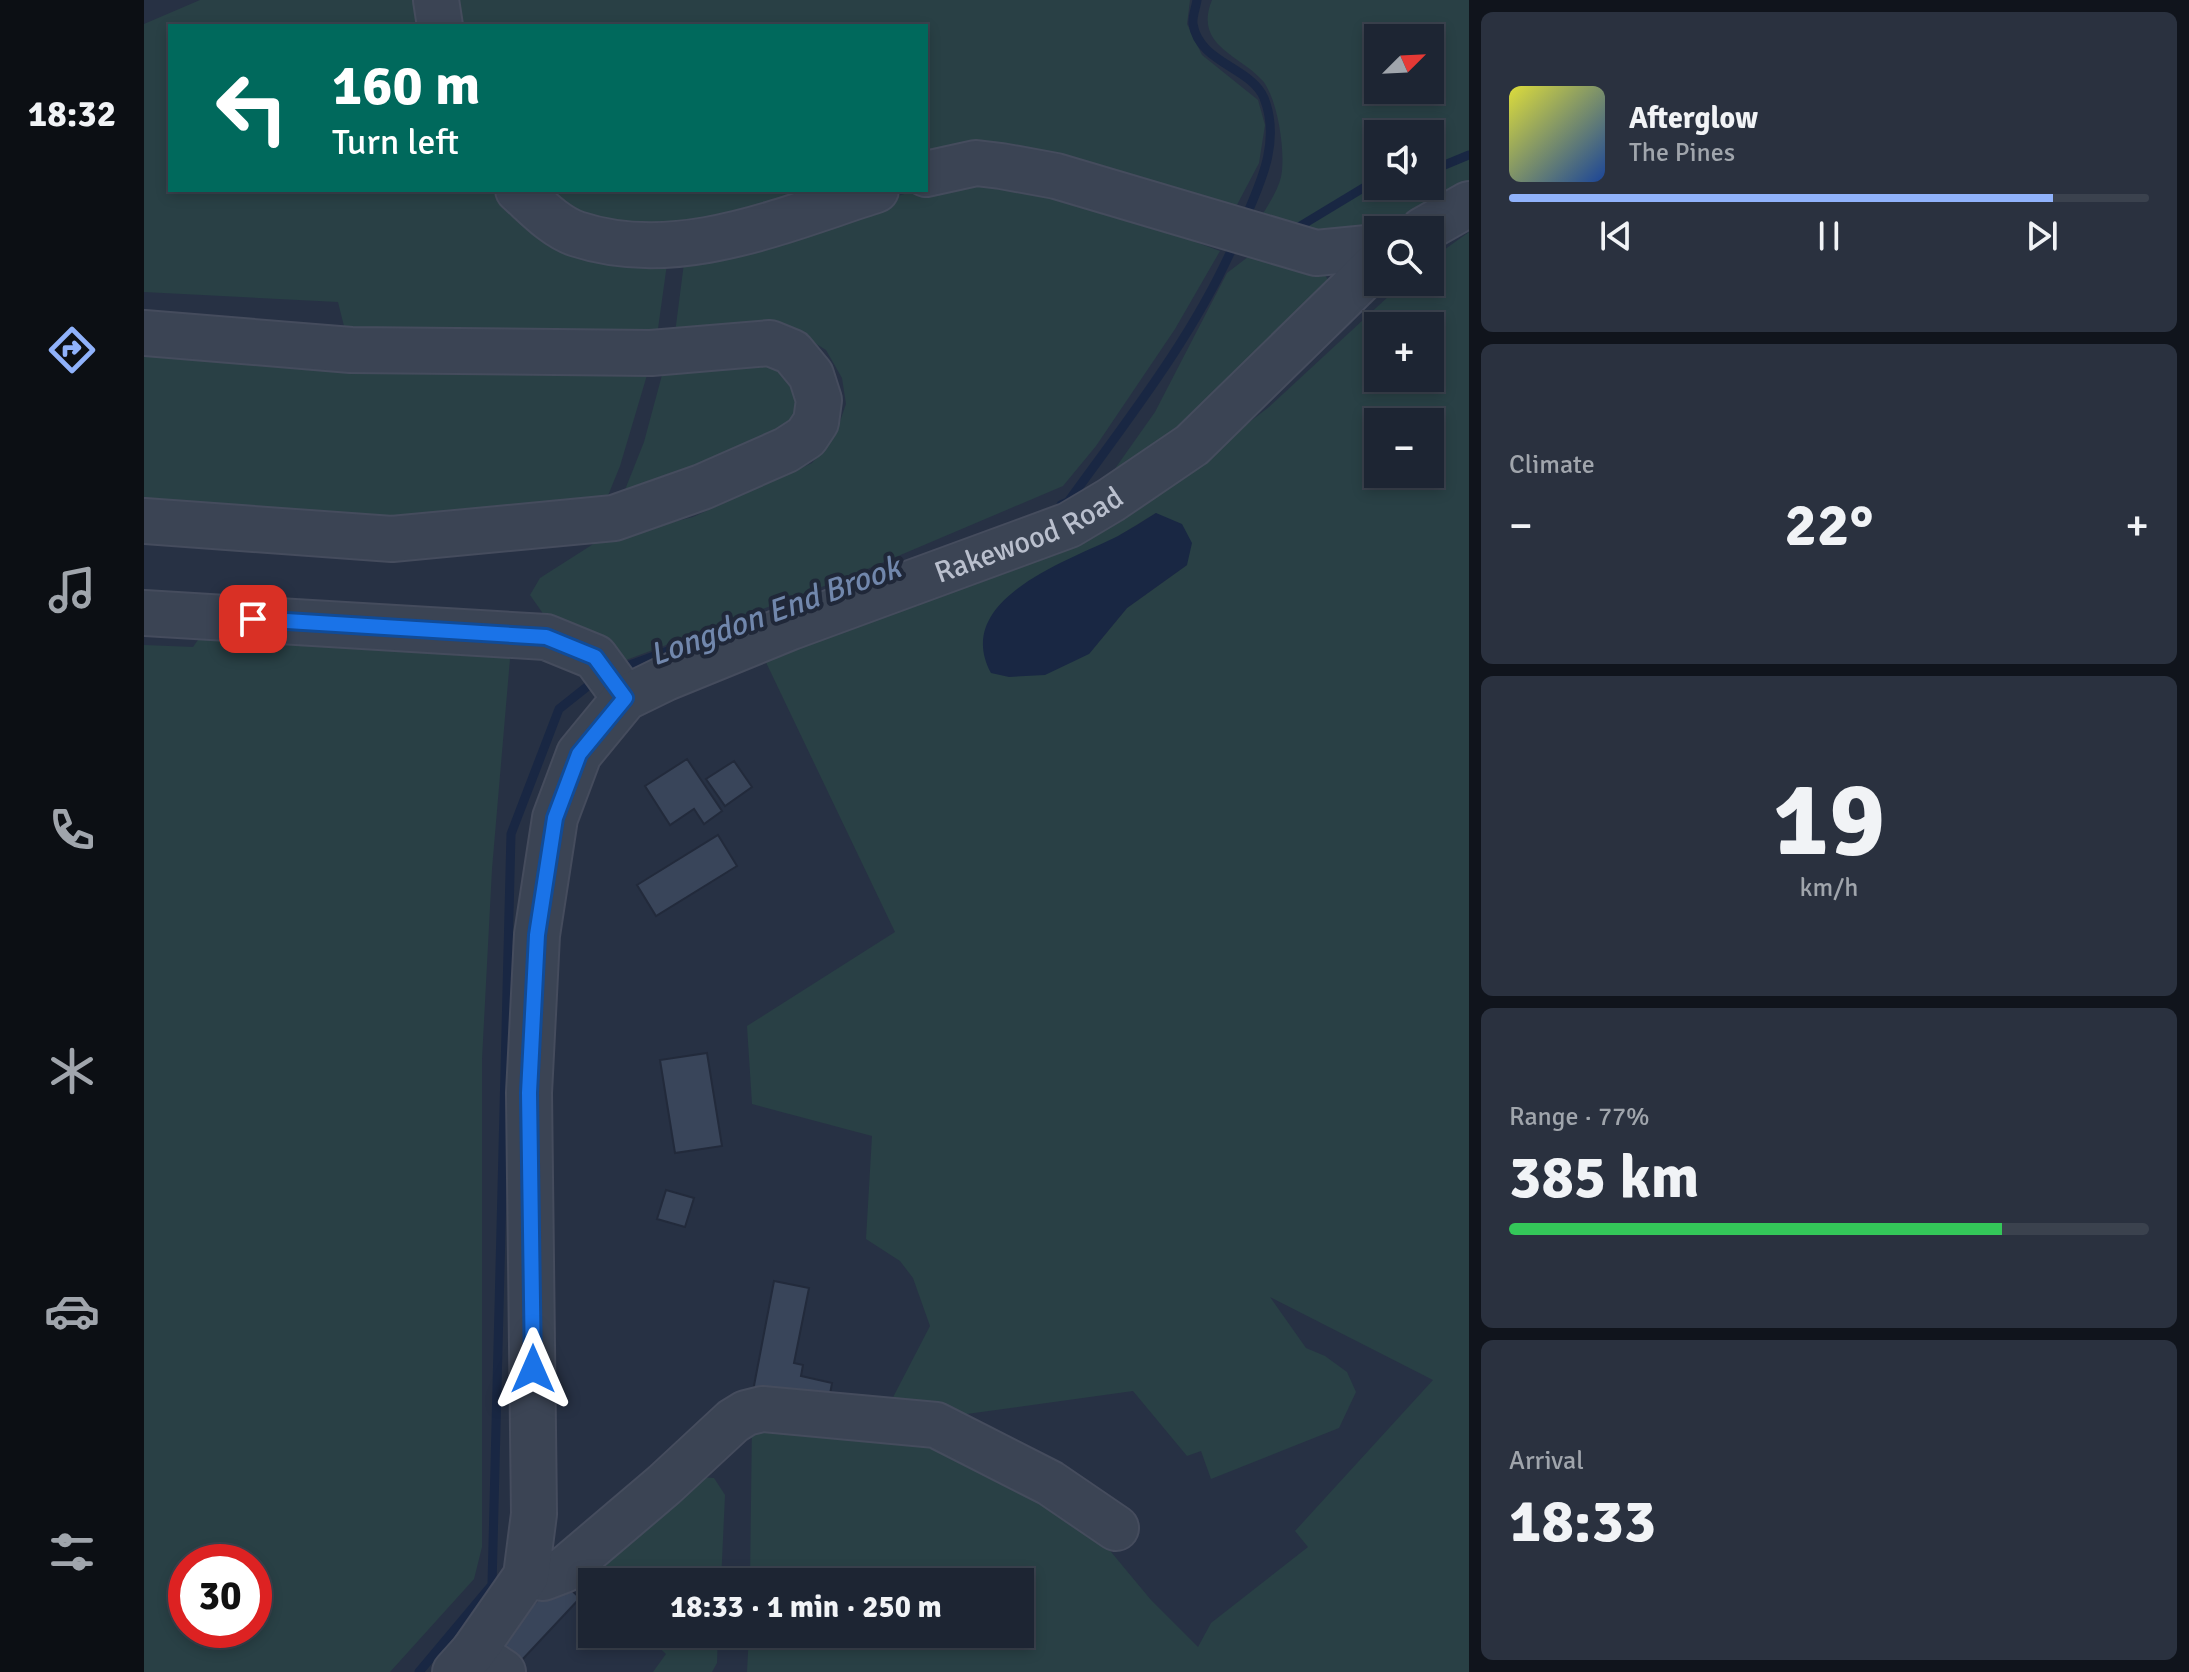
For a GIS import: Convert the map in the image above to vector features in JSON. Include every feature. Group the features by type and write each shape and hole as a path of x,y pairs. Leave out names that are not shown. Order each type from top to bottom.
{"street":[{"path":"436,0 440,24"},
{"path":"928,174 976,163 1056,176 1210,223 1362,263"},
{"path":"520,192 574,233 627,244 675,243 734,236 870,192"},
{"path":"1444,218 1469,204"},
{"name":"Rakewood Road","path":"477,1665 526,1576 534,1514 529,1093 537,935 555,818 612,679 666,678 751,642 1069,525 1192,445 1362,263"},
{"path":"144,333 351,350 651,353 770,343 792,352 811,375 819,400 816,422 806,437 786,450 702,487 614,518 392,539 144,521"},
{"path":"144,613 546,637 612,679"},
{"path":"526,1576 543,1578 564,1570 733,1421 746,1413 762,1409 936,1425 1050,1483 1116,1528"}],"green space":[{"path":"200,0 415,0 420,24 168,24 168,192 502,192 667,264 656,343 346,334 338,302 144,292 144,24"},
{"path":"444,0 1190,0 1187,24 1202,55 1258,100 1265,125 1259,163 1229,220 928,165 928,24 446,24"},
{"path":"1212,0 1469,0 1469,190 1427,216 1364,216 1364,235 1255,227 1281,177 1277,114 1263,81 1222,48 1209,28"},
{"path":"968,174 1178,223 1182,237 1220,251 1175,329 1096,446 1063,486 851,576 618,663 551,625 530,595 540,578 598,541 693,517 812,463 835,436 846,404 842,378 826,350 805,337 674,341 684,263 911,192 928,192 928,187"},
{"path":"531,192 838,192 739,227 586,227"},
{"path":"1469,232 1469,1672 747,1672 748,1648 1034,1648 1034,1568 750,1568 752,1421 915,1436 1087,1523 1151,1600 1198,1647 1211,1623 1308,1547 1295,1531 1433,1380 1270,1297 1306,1348 1325,1356 1347,1372 1356,1392 1339,1428 1211,1479 1201,1451 1187,1456 1133,1391 952,1416 888,1407 930,1326 913,1278 900,1261 866,1239 872,1136 752,1104 747,1026 895,932 761,652 1174,480 1269,407 1364,319 1364,392 1444,392 1444,312 1372,312 1389,296 1444,296 1444,250","holes":["1156,513 1187,565 1127,608 1089,654 1120,535"]},
{"path":"1257,250 1322,269 1329,282 1259,365 1095,497 1155,412 1227,273"},
{"path":"144,354 647,375 620,466 603,508 431,524 144,508"},
{"path":"778,358 797,366 803,429 619,505 644,442 662,375 706,364"},
{"path":"205,630 511,647 492,869 482,1059 482,1547 474,1579 390,1672 144,1672 144,645 193,647"},
{"path":"686,1476 714,1478 725,1495 722,1568 582,1568"},
{"path":"660,1648 718,1648 717,1663 712,1672 653,1672 666,1654"}],"water":[{"path":"1156,513 1182,524 1192,543 1187,565 1127,608 1089,654 1045,675 1009,677 991,673 983,647 987,624 1001,603 1046,570 1118,536"}],"building":[{"path":"687,759 722,811 704,824 694,809 670,825 645,786"},
{"path":"734,761 752,787 725,806 706,779"},
{"path":"718,835 737,866 656,916 637,885"},
{"path":"707,1053 722,1146 675,1153 660,1060"},
{"path":"666,1190 694,1198 685,1227 657,1219"},
{"path":"774,1281 809,1288 794,1363 803,1365 801,1376 832,1383 828,1406 753,1391"},
{"path":"558,1578 578,1596 578,1600 520,1662 499,1642"}],"waterway":[{"name":"Longdon End Brook","path":"1197,0 1193,21 1197,37 1205,48 1257,88 1269,114 1267,161 1244,221"},
{"path":"1444,165 1469,155"},
{"path":"1297,228 1364,187"},
{"name":"Longdon End Brook","path":"1061,505 1068,502 1159,376 1200,311 1235,242"},
{"name":"Longdon End Brook","path":"619,669 744,623"},
{"name":"Longdon End Brook","path":"419,1672 492,1585 511,834 559,709 598,678"}],"route":[{"path":"253,619 546,637 595,657 625,698 579,754 555,818 537,935 529,1093 533,1369"}]}
